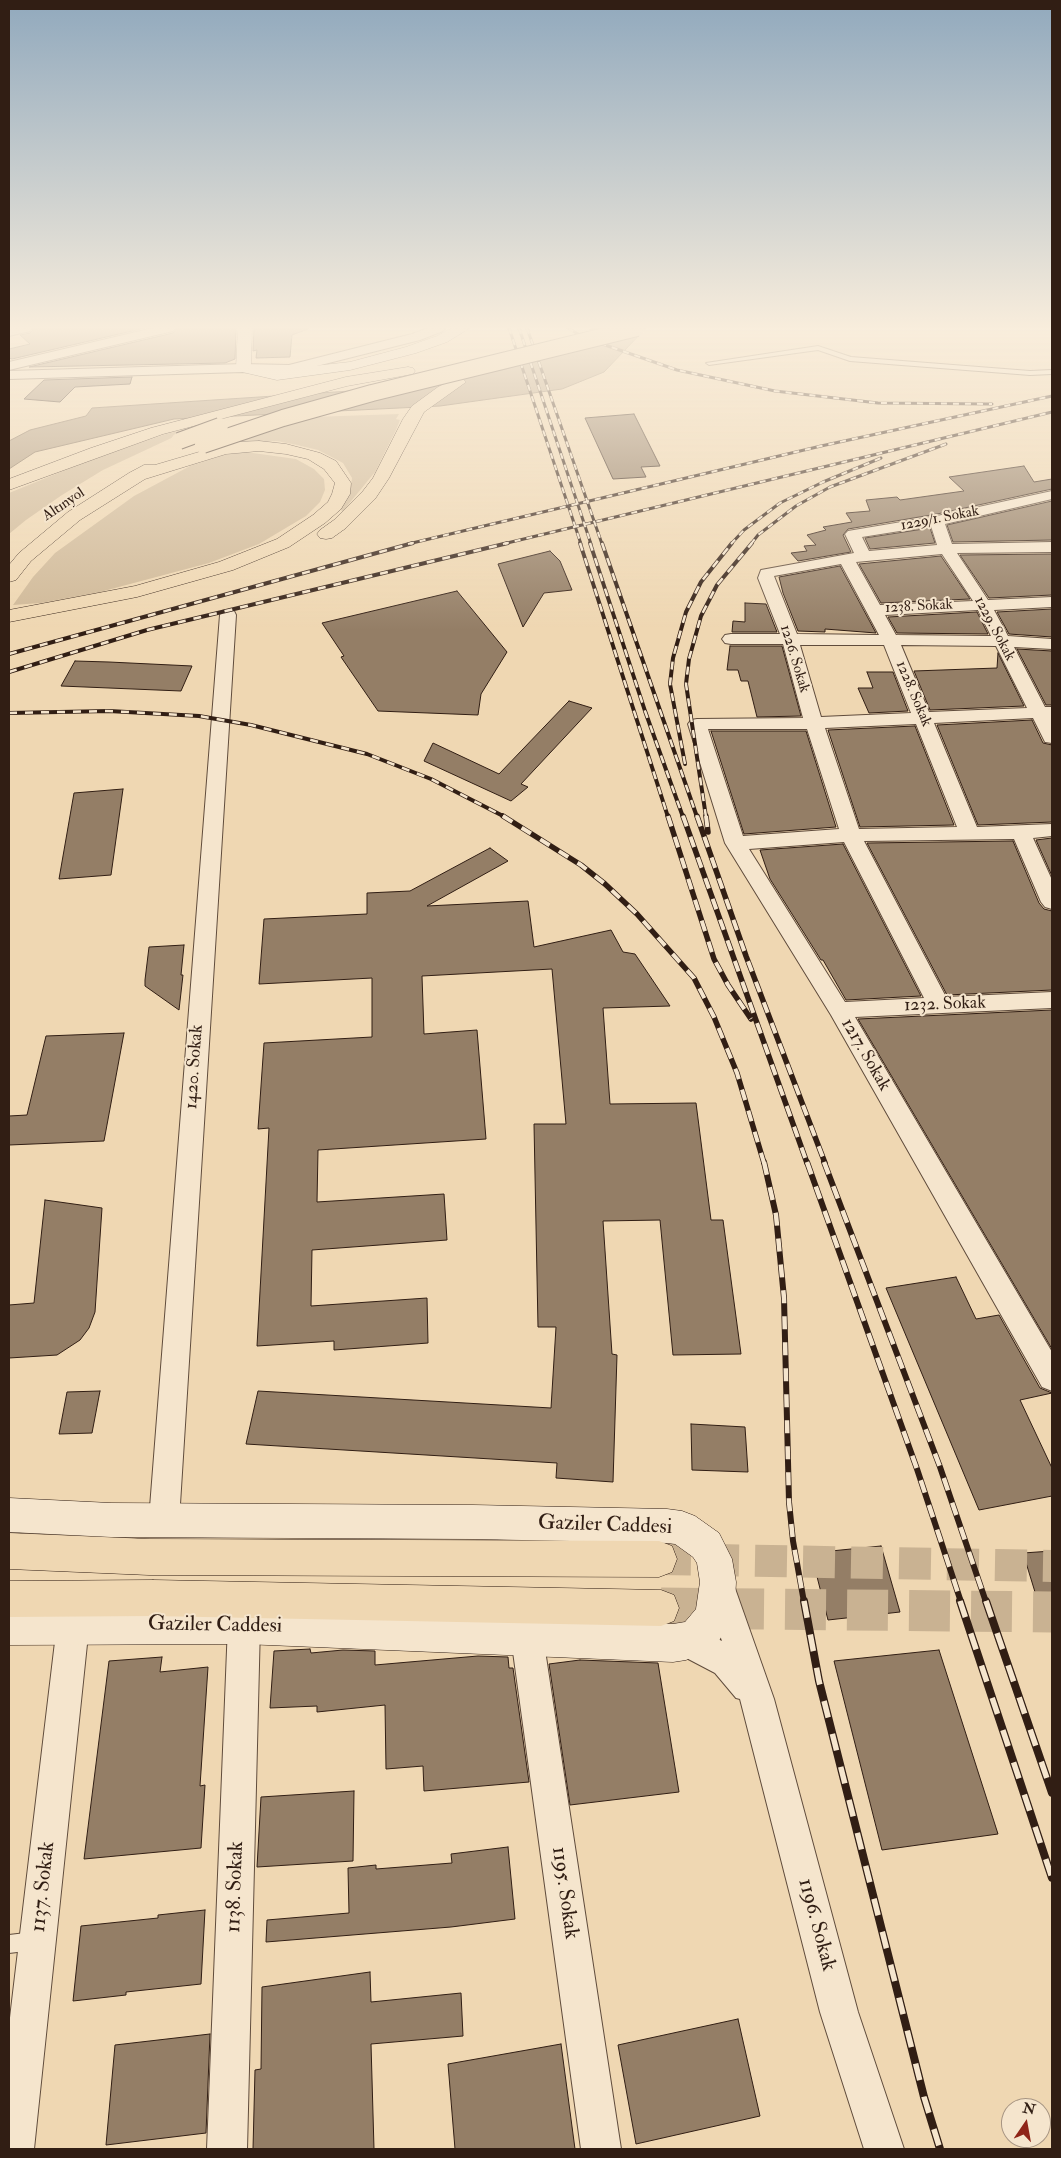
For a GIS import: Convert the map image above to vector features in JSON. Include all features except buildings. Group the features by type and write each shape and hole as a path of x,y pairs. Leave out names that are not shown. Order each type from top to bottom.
{"main road":[{"path":"9,486 97,451 166,429"},
{"name":"Altınyol","path":"65,502 103,479 158,451 179,441 214,429"},
{"path":"9,576 25,558 51,535 135,477 203,445 251,429"},
{"path":"9,631 97,614 218,582 254,570 298,550 321,538 340,524 369,494 381,478 406,429"},
{"path":"9,616 137,591 201,573 259,553 283,543 319,519 335,505 341,494 343,483 330,465 314,456 286,449 258,446 222,450 135,477"},
{"name":"Gaziler Caddesi","path":"9,1516 164,1520 667,1526 682,1528 706,1545 714,1559 718,1582 718,1600 713,1617 698,1635 686,1641 673,1643 244,1625 9,1626"},
{"name":"Gaziler Caddesi","path":"9,1551 149,1557 660,1559"},
{"name":"Gaziler Caddesi","path":"9,1599 163,1598 661,1608"}],"street":[{"name":"1229/1. Sokak","path":"864,557 853,534 937,522 1052,495"},
{"name":"1229. Sokak","path":"937,522 946,549 983,604 1000,641 1046,713 1052,738"},
{"name":"1226. Sokak","path":"939,1006 851,835 814,723 790,639 766,578 767,574 846,558 946,549 1052,547"},
{"name":"1228. Sokak","path":"846,558 891,641 970,834"},
{"name":"1238. Sokak","path":"875,610 1052,602"},
{"name":"1420. Sokak","path":"164,1520 228,615"},
{"path":"731,639 1000,641 1052,644"},
{"path":"814,723 1046,713"},
{"name":"1217. Sokak","path":"814,723 697,724 736,843 838,1010 1052,1378"},
{"path":"736,843 851,835 1021,833 1052,830"},
{"path":"1021,833 1052,902"},
{"name":"1232. Sokak","path":"838,1010 1052,1000"},
{"name":"1196. Sokak","path":"718,1582 757,1699 839,2012 884,2149"},
{"name":"1137. Sokak","path":"14,2149 23,1942 73,1625"},
{"name":"1138. Sokak","path":"227,2149 244,1625"},
{"name":"1195. Sokak","path":"527,1637 601,2149"},
{"name":"1196. Sokak","path":"686,1641 727,1661 742,1676 757,1699"}],"shaded area":[{"path":"133,429 35,452 9,469 9,441 30,430"},
{"path":"191,429 103,470 62,495 9,534 9,493 90,460 166,434"},
{"path":"271,429 397,429 375,472 343,511 340,510 350,494 352,478 343,463 318,450 297,445 277,441 240,443 236,439"},
{"path":"246,452 296,459 314,469 324,479 325,490 320,502 306,516 259,544 209,563 100,592 41,603 13,605 33,577 55,553 134,496 190,466 224,455"}],"tunnel":[{"path":"659,1559 1052,1566"},
{"path":"661,1608 1052,1612"}],"railway":[{"path":"543,429 568,506"},
{"path":"553,429 578,504"},
{"path":"562,429 587,501"},
{"path":"587,501 901,429"},
{"path":"594,522 983,429"},
{"path":"751,544 758,535 796,506 830,487 946,444"},
{"path":"731,544 744,530 780,503 823,482 881,458"},
{"path":"578,504 587,501"},
{"path":"587,501 594,522"},
{"path":"568,506 578,504"},
{"path":"578,504 584,524"},
{"path":"408,544 568,506"},
{"path":"568,506 575,527"},
{"path":"584,524 594,522"},
{"path":"594,522 602,544"},
{"path":"575,527 584,524"},
{"path":"584,524 591,544"},
{"path":"503,544 575,527"},
{"path":"575,527 581,544"},
{"path":"9,654 413,543"},
{"path":"9,672 147,630 508,543"},
{"path":"580,543 668,817"},
{"path":"590,543 645,711 683,817"},
{"path":"602,543 697,817"},
{"path":"685,764 670,684 673,658 686,612 701,582 732,543"},
{"path":"706,817 686,684 689,659 701,616 717,585 752,543"},
{"path":"9,713 109,711 199,716 251,725 367,754 431,779 505,817"},
{"path":"503,816 581,865 605,884 637,914 694,978 714,1017 737,1073 764,1163"},
{"path":"668,816 714,959 728,985 751,1019"},
{"path":"683,816 807,1163"},
{"path":"697,816 746,956 825,1163"},
{"path":"706,816 708,832"},
{"path":"764,1162 776,1215 784,1298 789,1502 793,1541 804,1602"},
{"path":"807,1162 917,1469 961,1602"},
{"path":"824,1162 940,1467 986,1602"},
{"path":"804,1601 819,1681 924,2097 940,2149"},
{"path":"960,1601 1052,1878"},
{"path":"986,1601 1052,1793"}]}
